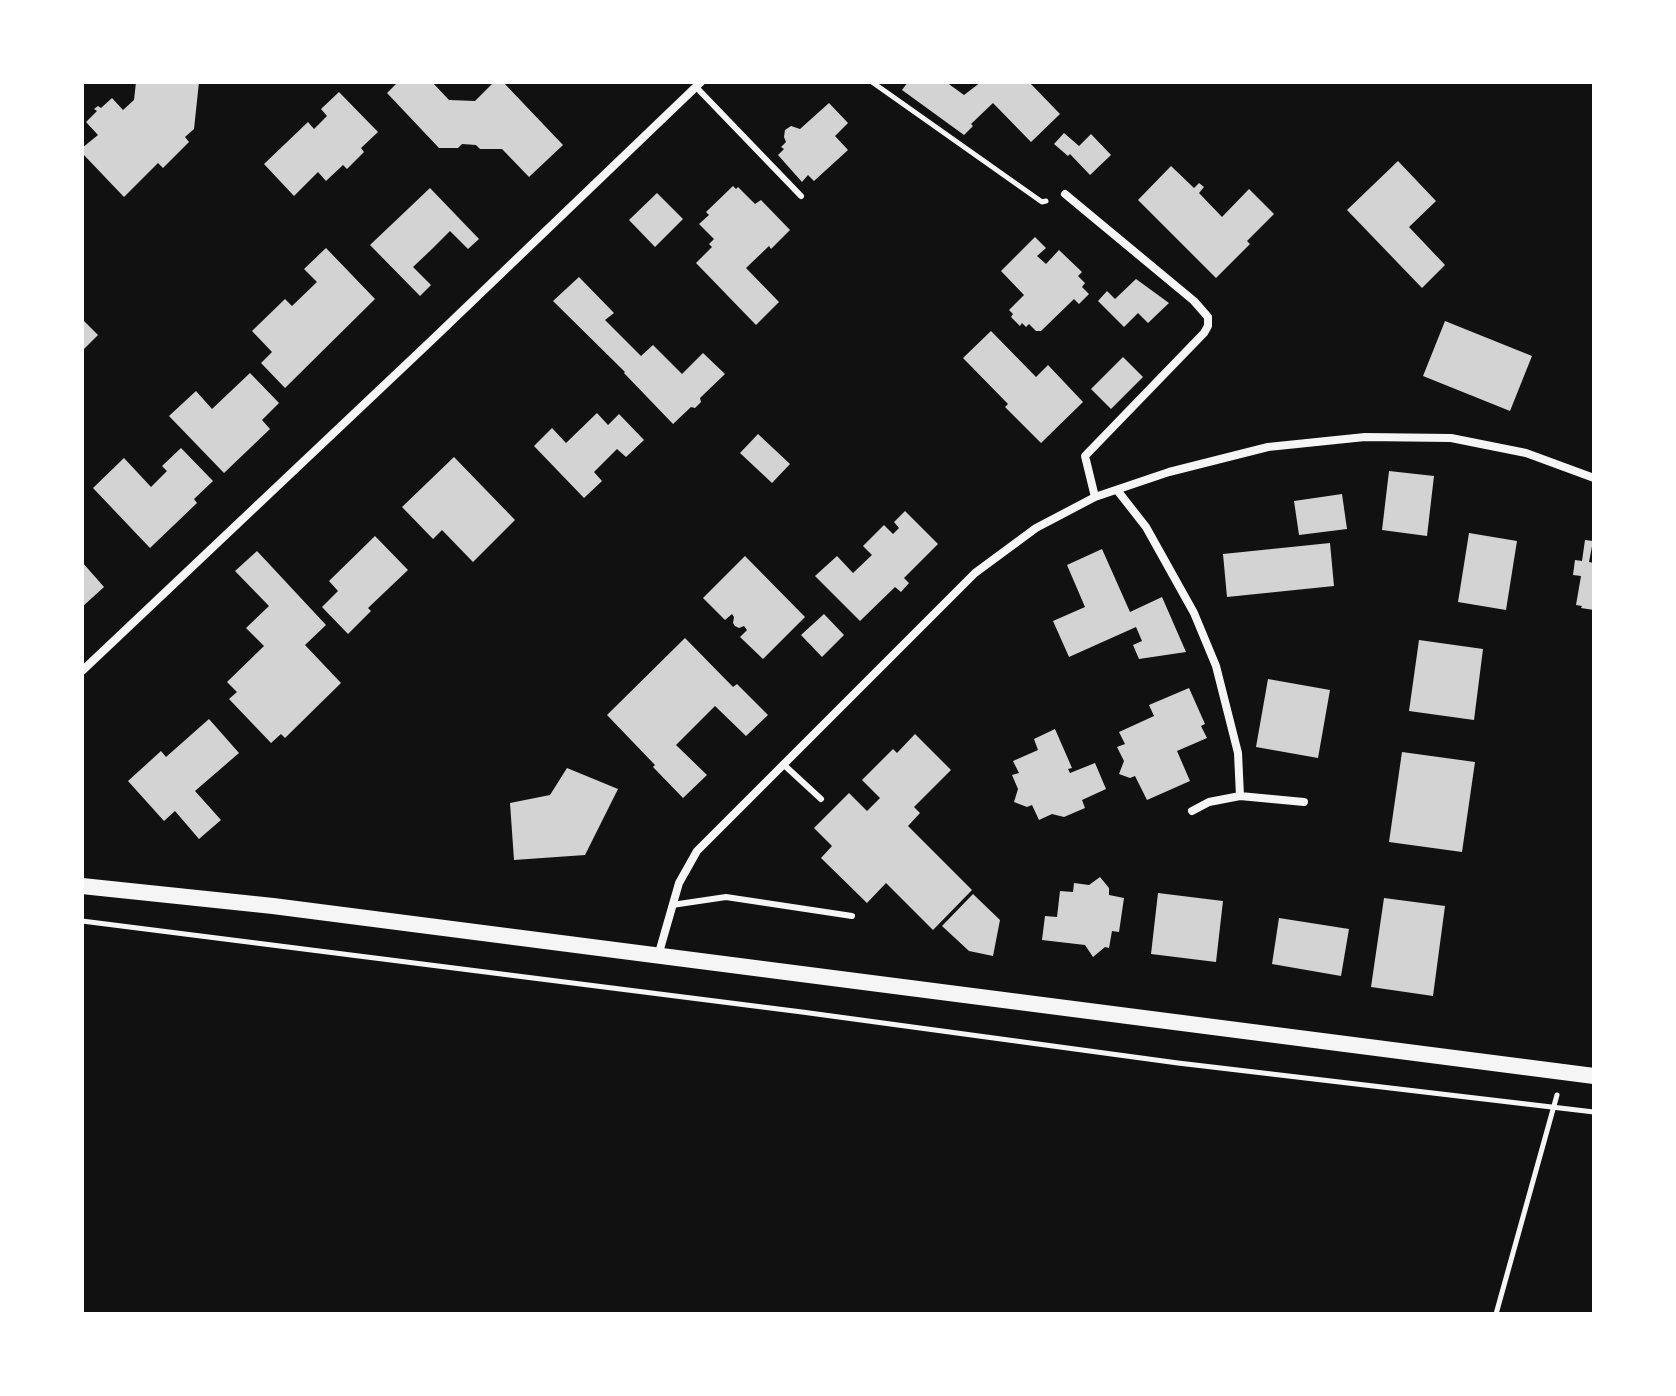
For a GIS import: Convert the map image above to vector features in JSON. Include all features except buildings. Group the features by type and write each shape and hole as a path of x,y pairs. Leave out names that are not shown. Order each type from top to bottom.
{"main road":[{"path":"82,886 273,906 1594,1076"}],"street":[{"path":"82,671 699,85"},
{"path":"1065,194 1194,301 1208,317 1204,333 1085,456 1095,497"},
{"path":"657,957 679,883 697,851 975,573 1036,528 1095,497 1169,472 1268,447 1365,437 1451,438 1526,453 1594,478"},
{"path":"1117,490 1146,527 1194,613 1216,666 1238,753 1240,796"},
{"path":"1192,811 1209,802 1240,796 1304,802"}],"lane":[{"path":"699,85 801,196"},
{"path":"783,764 821,799"},
{"path":"672,905 726,897 852,916"}],"path":[{"path":"872,82 1042,202 1065,194"},
{"path":"82,921 1178,1063 1594,1112"},
{"path":"1496,1314 1554,1106"}]}
